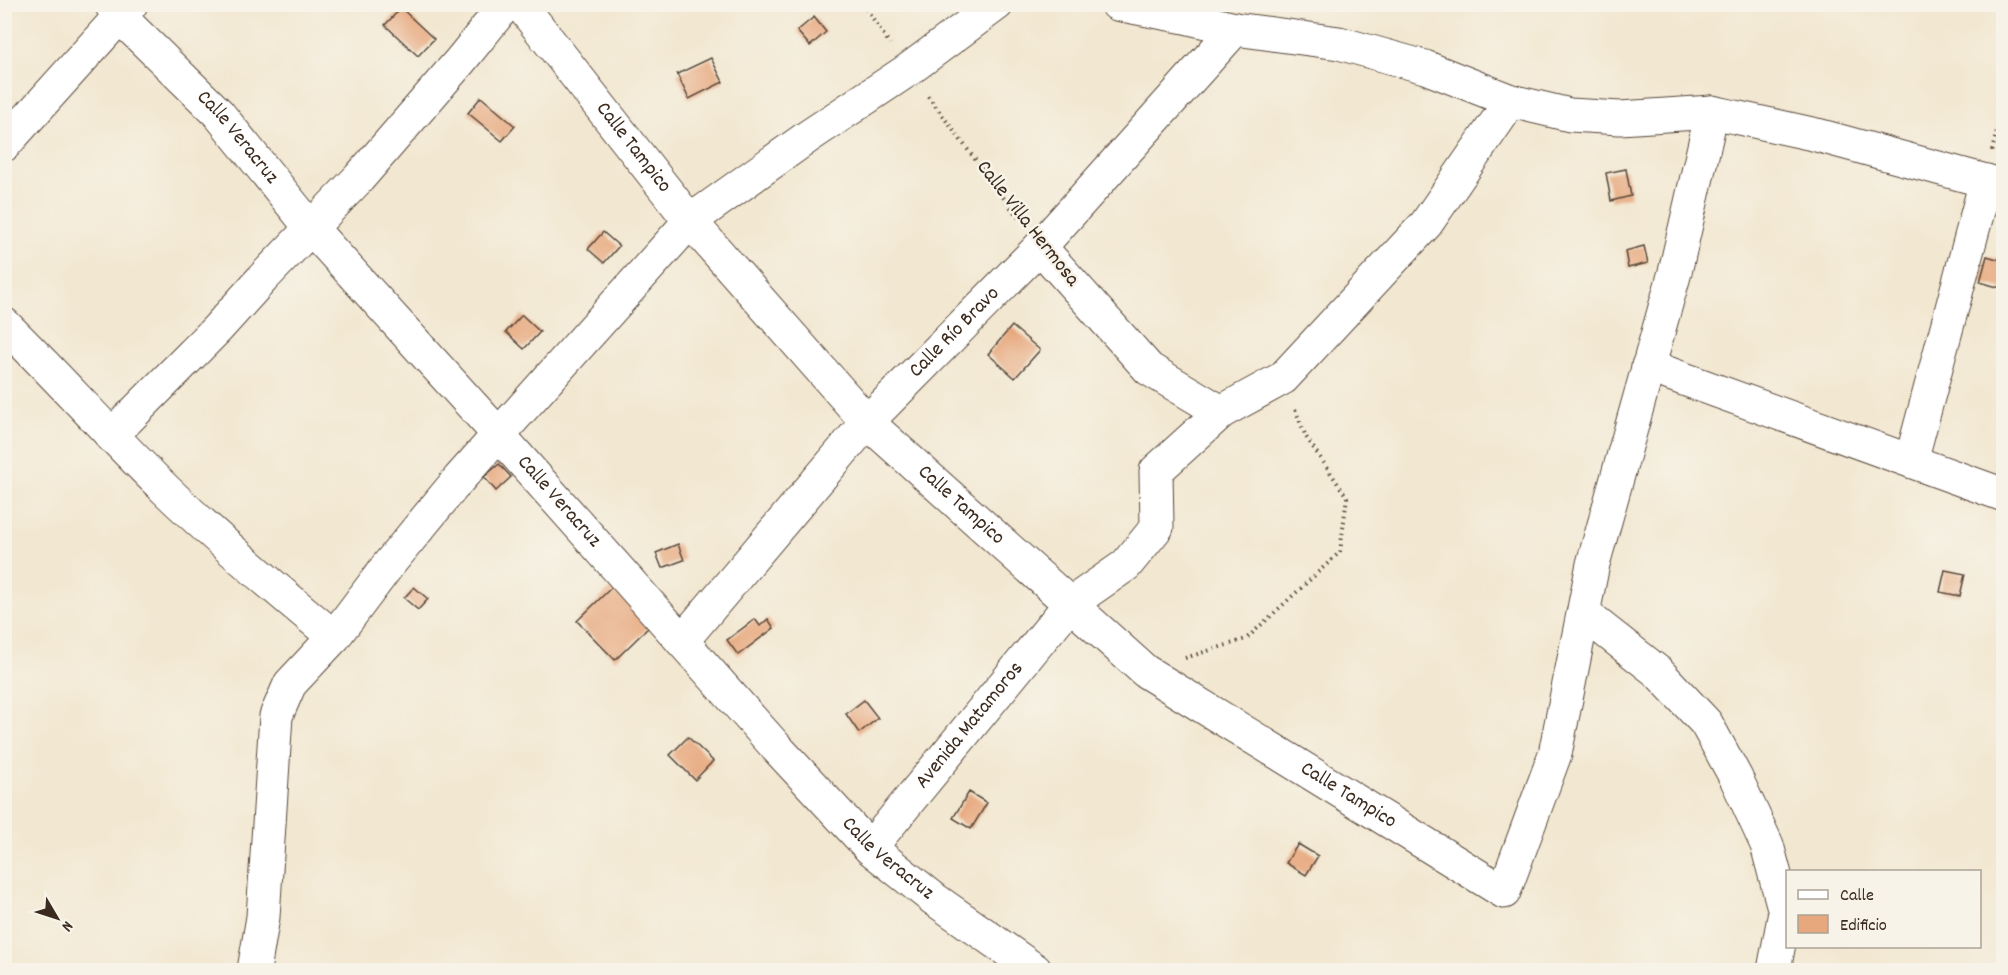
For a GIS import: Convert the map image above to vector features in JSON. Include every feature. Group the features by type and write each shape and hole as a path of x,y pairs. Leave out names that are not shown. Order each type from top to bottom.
{"street":[{"path":"111,436 217,329 359,178 506,4"},
{"name":"Calle Tampico","path":"520,4 690,221 867,422 1145,671 1504,892 1555,754 1584,614"},
{"path":"254,970 263,917 276,716 290,684 334,637 396,556 498,434 690,221 809,136 908,70 997,4"},
{"path":"1118,4 1235,29 1339,43 1425,67 1510,100 1570,115 1620,118 1712,112 1817,135 1995,184 1911,461"},
{"path":"4,145 121,9"},
{"name":"Calle Veracruz","path":"121,9 218,113 311,228 870,848 934,899 1035,970"},
{"name":"Calle Río Bravo","path":"682,641 867,422 1040,247 1235,29"},
{"name":"Avenida Matamoros","path":"870,848 1070,604 1126,565 1157,527 1156,471 1221,412 1284,378 1426,224 1510,100"},
{"path":"1712,112 1675,272 1593,564 1584,614 1658,672 1706,723 1736,778 1767,845 1785,912 1774,970"},
{"name":"Calle Villa Hermosa","path":"1040,247 1149,369 1221,412"},
{"path":"4,324 111,436 214,536 334,637"},
{"path":"1648,366 2004,495"}],"path":[{"name":"Calle Villa Hermosa","path":"863,4 908,70 1040,247"},
{"path":"1995,184 2004,100"},
{"path":"1145,671 1246,639 1340,552 1347,497 1306,437 1284,378"}],"building":[{"path":"401,8 434,39 418,56 385,25"},
{"path":"814,17 826,32 810,46 797,31"},
{"path":"711,58 723,82 689,99 677,74"},
{"path":"481,97 515,126 502,141 468,113"},
{"path":"1626,169 1631,196 1611,201 1606,173"},
{"path":"603,232 619,246 604,263 588,249"},
{"path":"1644,246 1648,263 1628,268 1625,251"},
{"path":"1987,256 2004,261 2004,289 1980,282"},
{"path":"522,315 540,332 524,349 506,332"},
{"path":"1012,326 1040,350 1015,378 988,354"},
{"path":"499,464 511,477 496,491 484,477"},
{"path":"678,544 684,560 662,568 656,553"},
{"path":"1945,570 1965,574 1960,596 1940,592"},
{"path":"613,586 651,625 615,660 577,621"},
{"path":"414,587 428,599 418,610 404,598"},
{"path":"755,619 760,626 768,619 774,628 738,655 727,640"},
{"path":"864,700 878,718 859,733 846,714"},
{"path":"688,737 713,761 695,780 670,755"},
{"path":"969,792 987,803 971,829 953,818"},
{"path":"1298,844 1318,856 1306,875 1286,863"}]}
